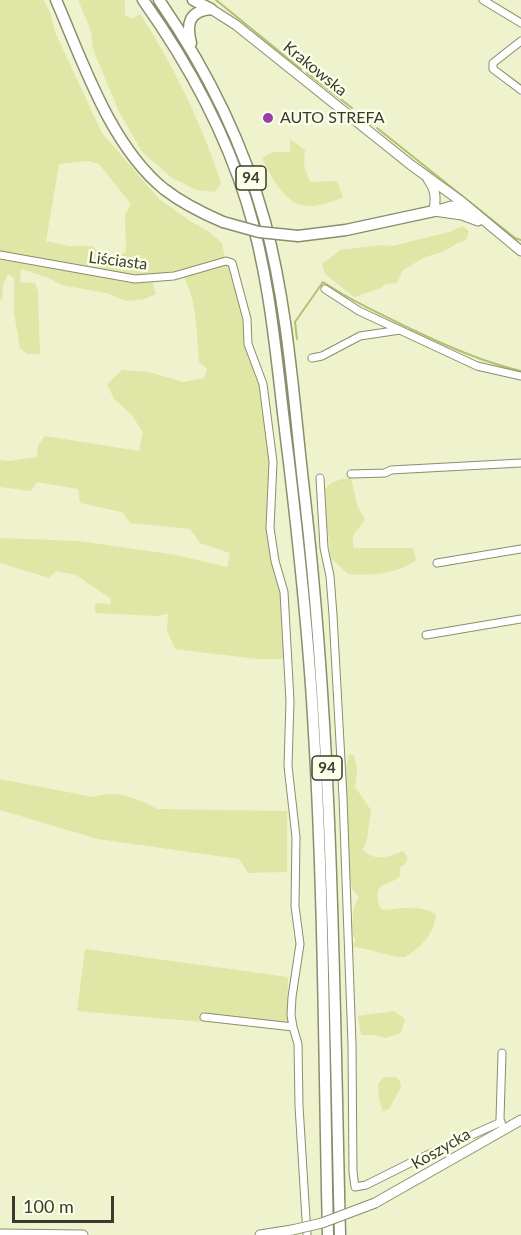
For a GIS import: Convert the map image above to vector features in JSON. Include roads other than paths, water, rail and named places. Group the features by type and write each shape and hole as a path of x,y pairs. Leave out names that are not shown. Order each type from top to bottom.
{"main road":[{"path":"56,0 110,122 129,152 150,176 197,211 223,222 259,232 298,236 354,228 452,206 472,211"},
{"name":"94","path":"143,0 190,72 221,133 248,205 270,311 301,568 314,732 320,879 328,1235"},
{"name":"94","path":"159,0 198,60 233,130 259,201 270,245 285,333 312,567 326,731 340,1235"},
{"path":"193,0 211,9"},
{"path":"198,60 191,44 188,23 195,14 211,9"},
{"name":"Krakowska","path":"211,9 244,32 521,251"},
{"path":"427,177 434,186 436,194 434,211"},
{"path":"434,211 442,198 441,189 436,183"},
{"name":"Krakowska","path":"434,211 462,215 489,226"},
{"name":"Koszycka","path":"260,1235 322,1223 375,1203 502,1126 521,1120"},
{"path":"0,1233 83,1235"}],"street":[{"path":"483,0 521,23"},
{"path":"521,41 493,63 493,69 521,90"},
{"name":"Liściasta","path":"0,255 135,279 174,276 220,262 232,263 247,319 248,344 263,384 273,462 270,528 275,561 284,592 290,701 288,766 296,837 296,906 300,944 292,997 293,1027"},
{"path":"325,290 359,310 477,366 521,376"},
{"path":"312,358 322,356 360,336 400,330"},
{"path":"351,474 521,463"},
{"path":"320,478 324,548 330,576 333,615 343,797 355,1187 366,1185 417,1160 502,1126 502,1053"},
{"path":"437,564 521,549"},
{"path":"426,636 521,620"},
{"path":"204,1017 293,1027 298,1044 299,1106 307,1235"}],"waterway":[{"path":"216,0 301,69"},
{"path":"307,73 352,108"},
{"path":"356,111 371,124"},
{"path":"377,128 515,238 521,240"},
{"path":"297,339 295,322 323,282 367,308 413,330 480,359 521,371"}],"place":[{"name":"AUTO STREFA","path":"268,118"}]}
